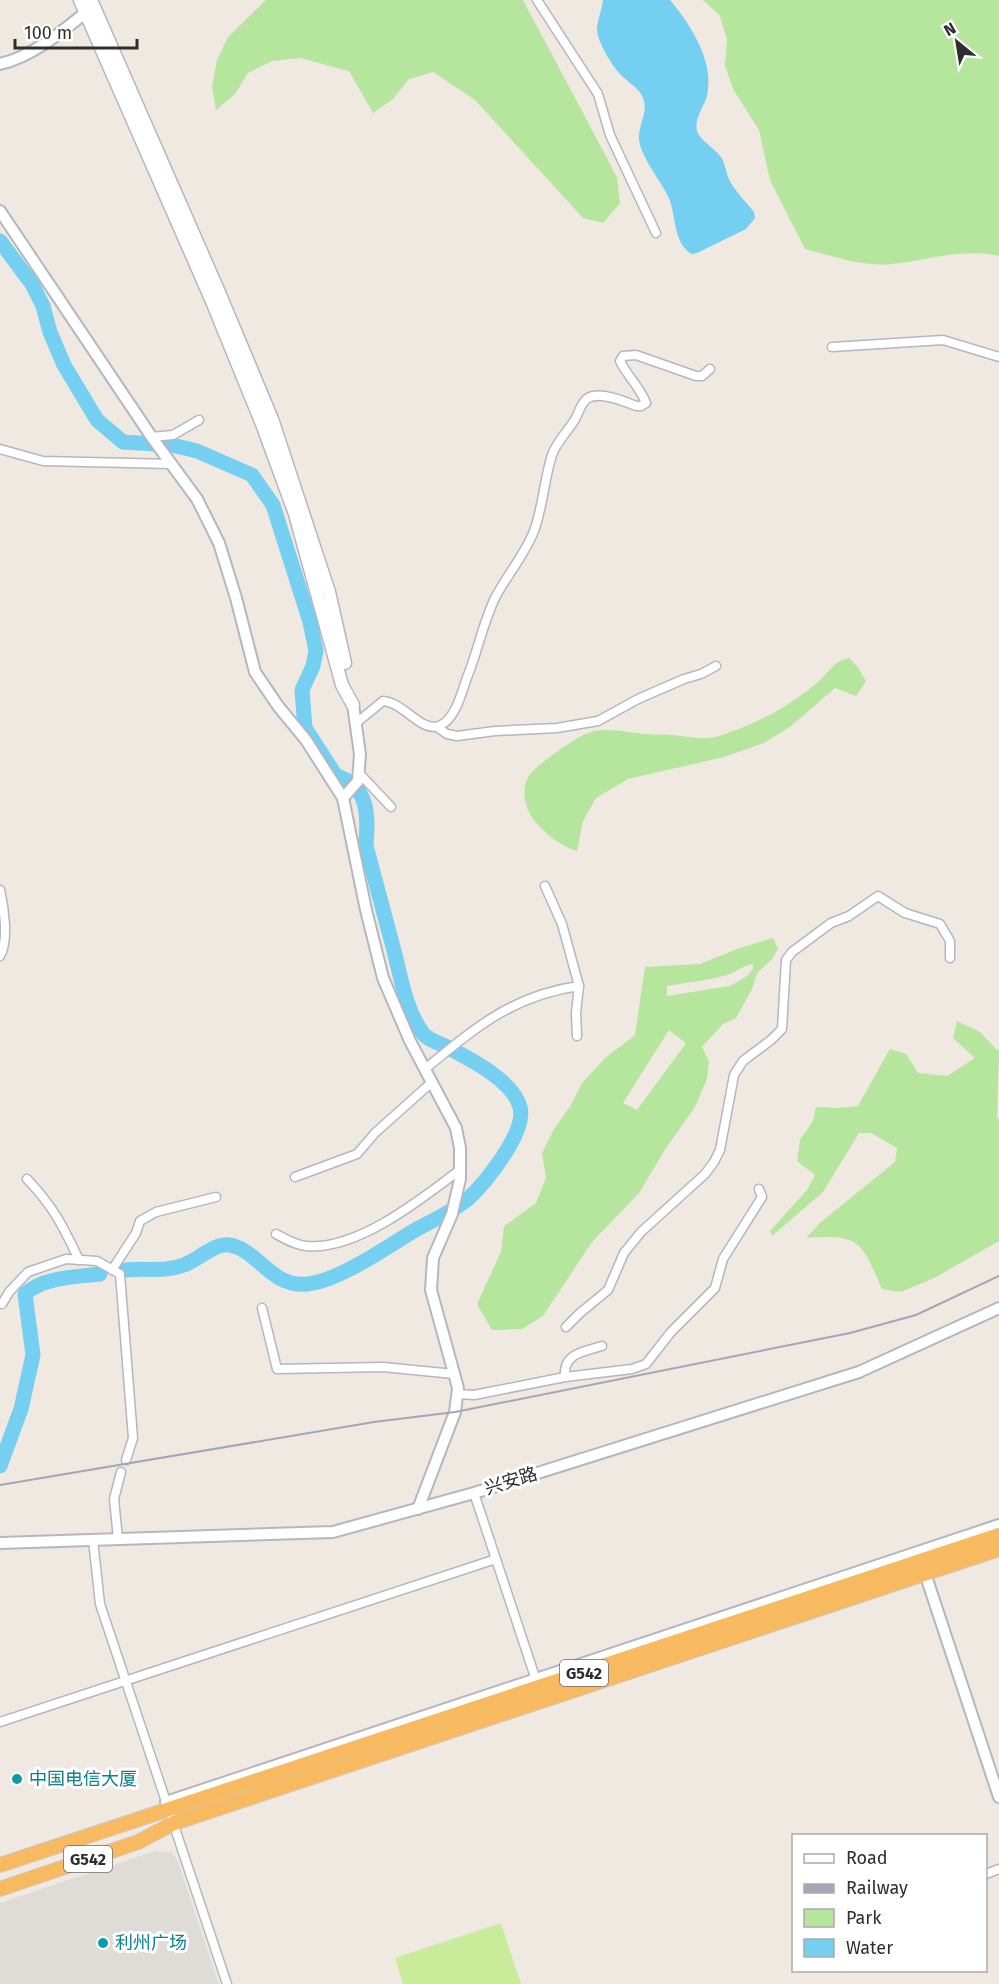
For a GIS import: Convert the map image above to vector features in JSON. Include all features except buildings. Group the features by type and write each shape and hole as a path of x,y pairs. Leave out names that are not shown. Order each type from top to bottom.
{"highway":[{"name":"G542","path":"923,1567 999,1535"},
{"name":"G542","path":"0,1865 132,1821 170,1812 539,1689 923,1567 999,1549"},
{"name":"G542","path":"0,1889 138,1842 170,1812"}],"main road":[{"path":"80,0 90,6 218,290 272,419 329,592 353,705"}],"street":[{"path":"537,0 598,94 610,135 656,233"},
{"path":"0,64 17,59 36,49 90,6"},
{"path":"0,211 152,438 197,499 219,543 255,672 278,706 306,740 353,785 391,807"},
{"path":"832,347 897,344 914,340 943,340 999,357"},
{"path":"437,727 452,714 478,650 496,596 526,550 535,528 552,453 586,399 599,396 636,406 646,403 620,361 623,356 630,354 663,363 696,376 702,376 710,369"},
{"path":"152,438 173,435 199,420"},
{"path":"0,449 43,461 172,464"},
{"path":"355,724 383,702 392,702 428,726 437,727 447,734 457,736 495,731 557,728 598,722 638,699 716,666"},
{"path":"353,705 360,754 353,785 366,910 383,978 410,1041 456,1128 460,1148 461,1168 458,1189 433,1258 432,1290 458,1394 455,1412 418,1509"},
{"path":"544,886 562,924 579,986 576,1013 577,1036"},
{"path":"0,890 5,948 0,956"},
{"path":"567,1327 608,1290 624,1252 641,1232 705,1174 714,1162 720,1150 734,1075 742,1061 782,1029 786,960 792,952 831,923 849,916 879,896 905,913 940,924 950,941 950,958"},
{"path":"425,1069 501,1011 555,989 579,986"},
{"path":"295,1177 357,1154 375,1133 432,1082"},
{"path":"276,1234 306,1246 327,1245 359,1235 394,1218 461,1168"},
{"path":"27,1179 46,1199 62,1223 80,1260"},
{"path":"458,1394 474,1395 565,1377 632,1369 645,1364 671,1332 715,1288 723,1259 762,1197 759,1189"},
{"path":"112,1270 136,1233 140,1221 156,1212 216,1197"},
{"path":"2,1304 9,1292 28,1272 66,1259 97,1261 120,1274 133,1438 126,1460"},
{"path":"262,1308 277,1369 383,1367 454,1374"},
{"name":"兴安路","path":"0,1543 333,1532 474,1493 859,1372 999,1308"},
{"path":"565,1377 564,1367 569,1359 602,1346"},
{"path":"118,1539 114,1499 121,1472"},
{"path":"474,1493 539,1689 999,1525"},
{"path":"93,1540 100,1604 227,1984"},
{"path":"0,1722 496,1559"},
{"path":"923,1567 999,1797"}],"green space":[{"path":"266,0 523,0 617,177 620,203 603,223 583,218 475,100 433,72 409,79 393,99 373,113 349,71 300,58 272,61 248,73 235,94 216,110 212,86 217,60 228,37"},
{"path":"703,0 999,0 999,256 958,254 881,265 848,260 805,249 770,180 759,130 733,89 725,66 727,40 720,16"},
{"path":"849,658 866,681 856,696 835,688 791,726 764,743 724,757 628,779 596,798 583,821 577,851 559,843 548,834 534,820 528,809 524,790 531,773 585,734 604,730 698,738 722,735 782,708 816,684 835,664"},
{"path":"773,938 778,949 772,959 757,973 752,989 736,1018 723,1024 702,1047 709,1061 707,1079 695,1107 666,1148 639,1193 592,1242 543,1316 522,1329 492,1330 477,1304 501,1252 504,1226 536,1203 546,1178 542,1153 582,1083 604,1059 635,1035 645,967 700,964","holes":["753,964 753,969 746,977 730,986 667,996 667,986 720,977","669,1030 686,1043 637,1110 623,1103"]},
{"path":"957,1021 980,1032 999,1050 997,1118 999,1119 999,1241 934,1278 901,1292 882,1289 869,1260 856,1244 838,1238 806,1238 821,1222 895,1162 897,1148 871,1133 859,1133 823,1192 772,1236 770,1231 807,1190 815,1175 797,1161 800,1140 813,1121 816,1107 858,1106 890,1049 906,1054 918,1073 947,1076 975,1058 953,1038"},
{"path":"501,1923 521,1984 403,1984 395,1958"}],"shaded area":[{"name":"利州广场","path":"155,1851 171,1852 178,1861 219,1984 0,1984 0,1903"}],"water":[{"path":"603,0 670,0 693,32 704,57 709,83 707,96 696,126 697,131 721,157 731,183 754,212 755,218 746,229 697,253 691,254 681,242 668,196 640,145 639,134 645,108 643,98 613,66 599,39 597,27"}],"waterway":[{"path":"0,241 32,284 43,306 50,332 64,365 97,420 123,442 172,445 197,451 252,475 273,505 310,622 316,651 313,666 302,690 305,728 336,776 355,787 361,795 367,824 366,846 411,1012 426,1037 465,1057 499,1079 516,1097 520,1107 517,1130 511,1143 494,1169 468,1199 335,1276 308,1284 295,1284 274,1274 248,1253 229,1245 206,1252 189,1263 177,1267 126,1270"},
{"path":"0,1466 21,1409 33,1355 25,1294 32,1288 50,1281 100,1274"}],"railway":[{"path":"0,1485 374,1422 455,1412 850,1333 916,1315 999,1276"}],"place":[{"name":"中国电信大厦","path":"17,1779"},
{"name":"利州广场","path":"103,1943"}]}
